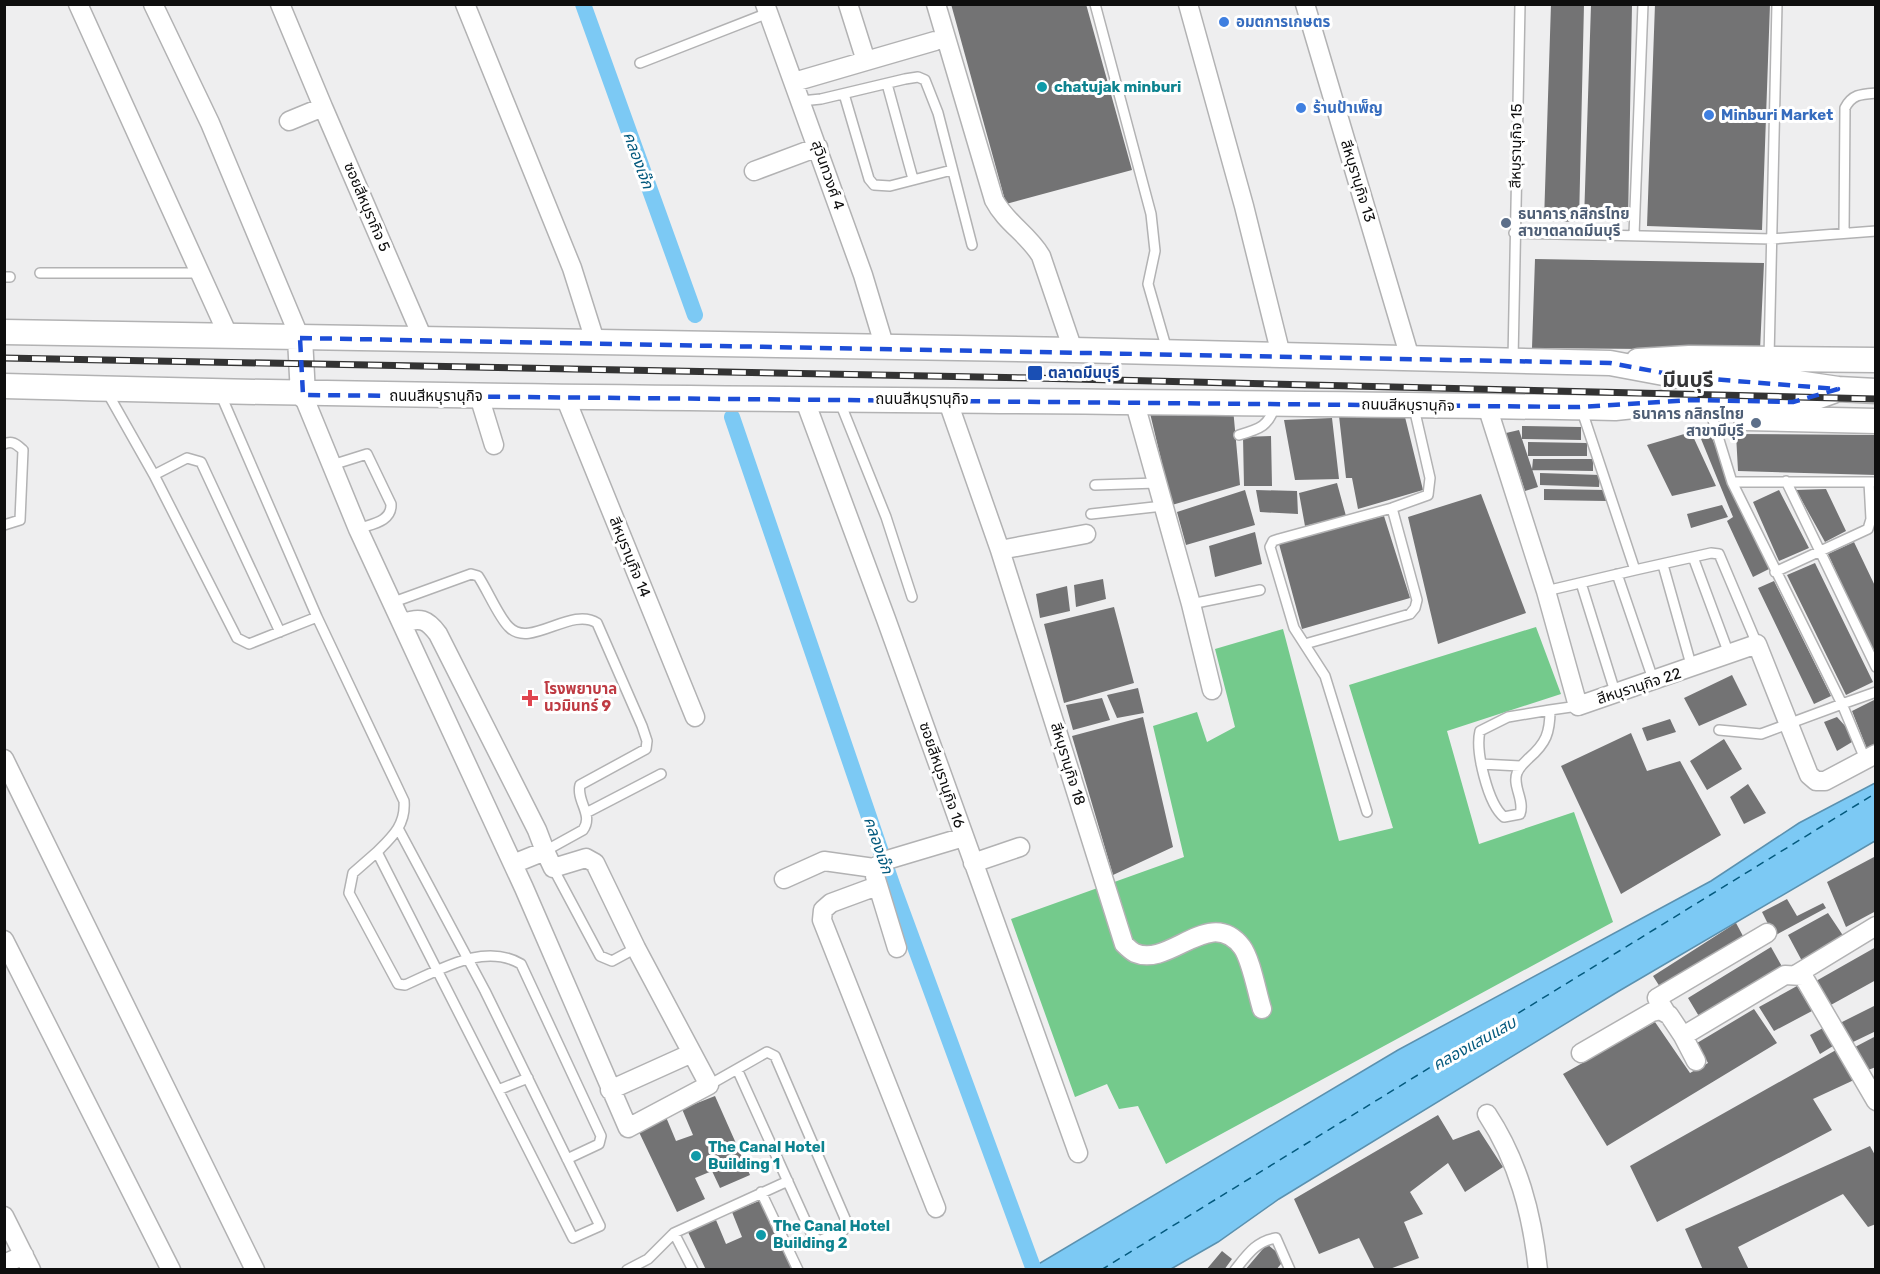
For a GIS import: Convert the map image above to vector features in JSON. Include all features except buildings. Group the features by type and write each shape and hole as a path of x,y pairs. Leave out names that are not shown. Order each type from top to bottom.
{"main road":[{"name":"ถนนสีหบุรานุกิจ","path":"4,332 596,344 1073,350 1610,363 1685,377 1783,381 1838,389 1875,391"},
{"path":"300,338 303,394"},
{"path":"1610,363 1689,358 1875,360"},
{"name":"ถนนสีหบุรานุกิจ","path":"4,386 220,393 1134,400 1615,408 1690,400 1793,402 1808,400 1838,389"},
{"path":"1615,408 1712,417 1875,421"}],"street":[{"path":"78,4 202,273 229,337"},
{"path":"153,4 210,123 300,338"},
{"name":"ซอยสีหบุรากิจ 5","path":"280,4 424,341"},
{"path":"465,4 572,268 596,344"},
{"path":"848,4 866,61"},
{"path":"936,4 994,200 1001,214 1033,243 1041,256 1073,350"},
{"path":"1188,4 1244,206 1281,355"},
{"name":"สีหบุรานุกิจ 13","path":"1305,4 1410,358"},
{"name":"สุวินทวงศ์ 4","path":"766,9 818,147 885,348"},
{"path":"794,82 935,41"},
{"path":"289,121 323,107"},
{"path":"754,171 818,147"},
{"path":"303,394 358,529 513,864 628,1128 709,1085 591,859 586,858 553,868 438,634 425,619 416,618 402,622"},
{"path":"479,396 494,445"},
{"name":"สีหบุรานุกิจ 14","path":"564,397 695,717"},
{"name":"ซอยสีหบุรานุกิจ 16","path":"804,398 1078,1153"},
{"name":"สีหบุรานุกิจ 18","path":"947,399 1000,550 1124,944 1136,953 1154,954 1209,932 1229,934 1243,948 1262,1009"},
{"path":"1134,400 1191,604 1212,690"},
{"name":"สีหบุรานุกิจ 22","path":"1487,406 1546,591 1578,706 1654,682 1757,644"},
{"path":"1000,550 1086,534"},
{"path":"1757,644 1809,775 1816,781 1825,781 1870,756"},
{"path":"4,759 255,1269"},
{"path":"936,1209 822,920 823,910 831,903 875,877 902,856 964,837"},
{"path":"973,863 1020,847"},
{"path":"513,864 545,851"},
{"path":"784,879 824,861 875,877"},
{"path":"875,877 897,948"},
{"path":"1797,974 1875,926"},
{"path":"1696,1061 1683,1036 1657,998 1767,933"},
{"path":"4,940 171,1269"},
{"path":"1683,1036 1785,975 1803,976 1875,1101"},
{"path":"1581,1053 1652,1012 1665,1011"},
{"path":"610,1090 692,1053"},
{"path":"1487,1114 1503,1138 1525,1191 1538,1269"},
{"path":"4,1216 28,1262 4,1264"}],"lane":[{"path":"1095,4 1151,214 1155,251 1148,284 1167,352"},
{"name":"สีหบุรานุกิจ 15","path":"1513,360 1520,4"},
{"path":"1634,236 1643,4"},
{"path":"1769,358 1777,4"},
{"path":"640,63 766,9"},
{"path":"801,101 918,77 925,80 930,87 972,245"},
{"path":"887,84 912,179"},
{"path":"1844,232 1845,108 1849,100 1856,95 1875,93"},
{"path":"844,94 869,179 874,185 890,186 952,170"},
{"path":"1514,232 1772,239 1875,231"},
{"path":"40,273 202,273"},
{"path":"106,389 154,475 237,638 249,644 317,617"},
{"path":"220,393 317,617 404,801 403,820 399,830 353,873 350,878 349,893 398,984 405,985 467,959 491,955 512,959 521,964 601,1136 599,1144 567,1159"},
{"path":"838,398 886,517 912,597"},
{"path":"1239,435 1268,424 1276,402"},
{"path":"1367,812 1325,676 1294,628 1270,547 1273,541 1419,500 1428,495 1430,489 1425,451 1413,405"},
{"path":"1580,407 1635,570"},
{"path":"1712,417 1732,482 1775,572 1870,756"},
{"path":"4,444 10,442 17,444 23,450 20,520 4,525"},
{"path":"332,465 367,454 391,504 391,512 386,518 358,529"},
{"path":"154,475 187,458 201,462 280,632"},
{"path":"1732,482 1786,480 1872,482 1870,526 1775,572"},
{"path":"1786,480 1875,667"},
{"path":"1095,485 1158,483"},
{"path":"1091,514 1164,506"},
{"path":"1305,644 1410,614 1416,608 1417,600 1392,508"},
{"path":"1546,591 1716,553 1723,560 1757,644"},
{"path":"1693,557 1729,654"},
{"path":"1663,565 1692,668"},
{"path":"391,603 471,574 478,576 509,627 519,633 531,633 582,618 591,619 597,623 642,726 647,745 642,753 580,785 579,795 586,813 586,825 582,830 545,851"},
{"path":"1617,574 1654,682"},
{"path":"1581,583 1616,695"},
{"path":"1191,604 1260,590"},
{"path":"1719,730 1761,734 1875,692"},
{"path":"1550,710 1550,726 1544,744 1520,766 1515,775 1522,807 1520,814 1504,817 1497,811 1482,764 1477,743 1480,731 1508,717 1550,710 1578,706"},
{"path":"1482,764 1520,766"},
{"path":"586,813 661,774"},
{"path":"377,852 573,1238 600,1226 528,1078 399,830"},
{"path":"553,868 600,956 612,961 636,948"},
{"path":"709,1085 737,1069 767,1052 775,1056 847,1223 843,1232 825,1240 815,1239 737,1069"},
{"path":"498,1090 528,1078"},
{"path":"627,1269 648,1259 674,1233 788,1181"},
{"path":"762,1192 798,1269"},
{"path":"674,1233 693,1269"},
{"path":"1235,1269 1253,1247 1265,1240 1276,1238 1288,1268"},
{"path":"648,1259 653,1269"}],"highlighted area":[{"path":"300,338 1610,363 1685,377 1838,389 1793,402 1690,400 1580,407 303,395"}],"green space":[{"path":"1536,627 1561,694 1447,731 1479,844 1574,812 1613,922 1166,1164 1138,1106 1119,1109 1107,1084 1075,1097 1011,919 1184,857 1153,726 1197,712 1207,742 1235,727 1215,649 1283,629 1339,841 1393,828 1349,685"}],"water":[{"name":"คลองแสนแสบ","path":"1875,783 1875,841 1619,991 1279,1199 1218,1242 1171,1269 1030,1269 1398,1050 1711,881 1799,823"}],"waterway":[{"name":"คลองเจ๊ก","path":"583,4 695,315"},
{"name":"คลองเจ๊ก","path":"732,417 893,887 1034,1270"}],"ferry route":[{"path":"1101,1270 1876,793"}],"railway":[{"path":"4,358 1034,378 1876,399"}],"place":[{"name":"อมตการเกษตร","path":"1224,22"},
{"name":"chatujak minburi","path":"1042,87"},
{"name":"ร้านป้าเพ็ญ","path":"1301,108"},
{"name":"Minburi Market","path":"1709,115"},
{"name":"ธนาคาร กสิกรไทย สาขาตลาดมีนบุรี","path":"1506,223"},
{"name":"ตลาดมีนบุรี","path":"1035,373"},
{"name":"ธนาคาร กสิกรไทย สาขามีบุรี","path":"1756,423"},
{"name":"โรงพยาบาล นวมินทร์ 9","path":"530,698"},
{"name":"The Canal Hotel Building 1","path":"696,1156"},
{"name":"The Canal Hotel Building 2","path":"761,1235"}],"district":[{"name":"มีนบุรี","path":"1688,380"}]}
